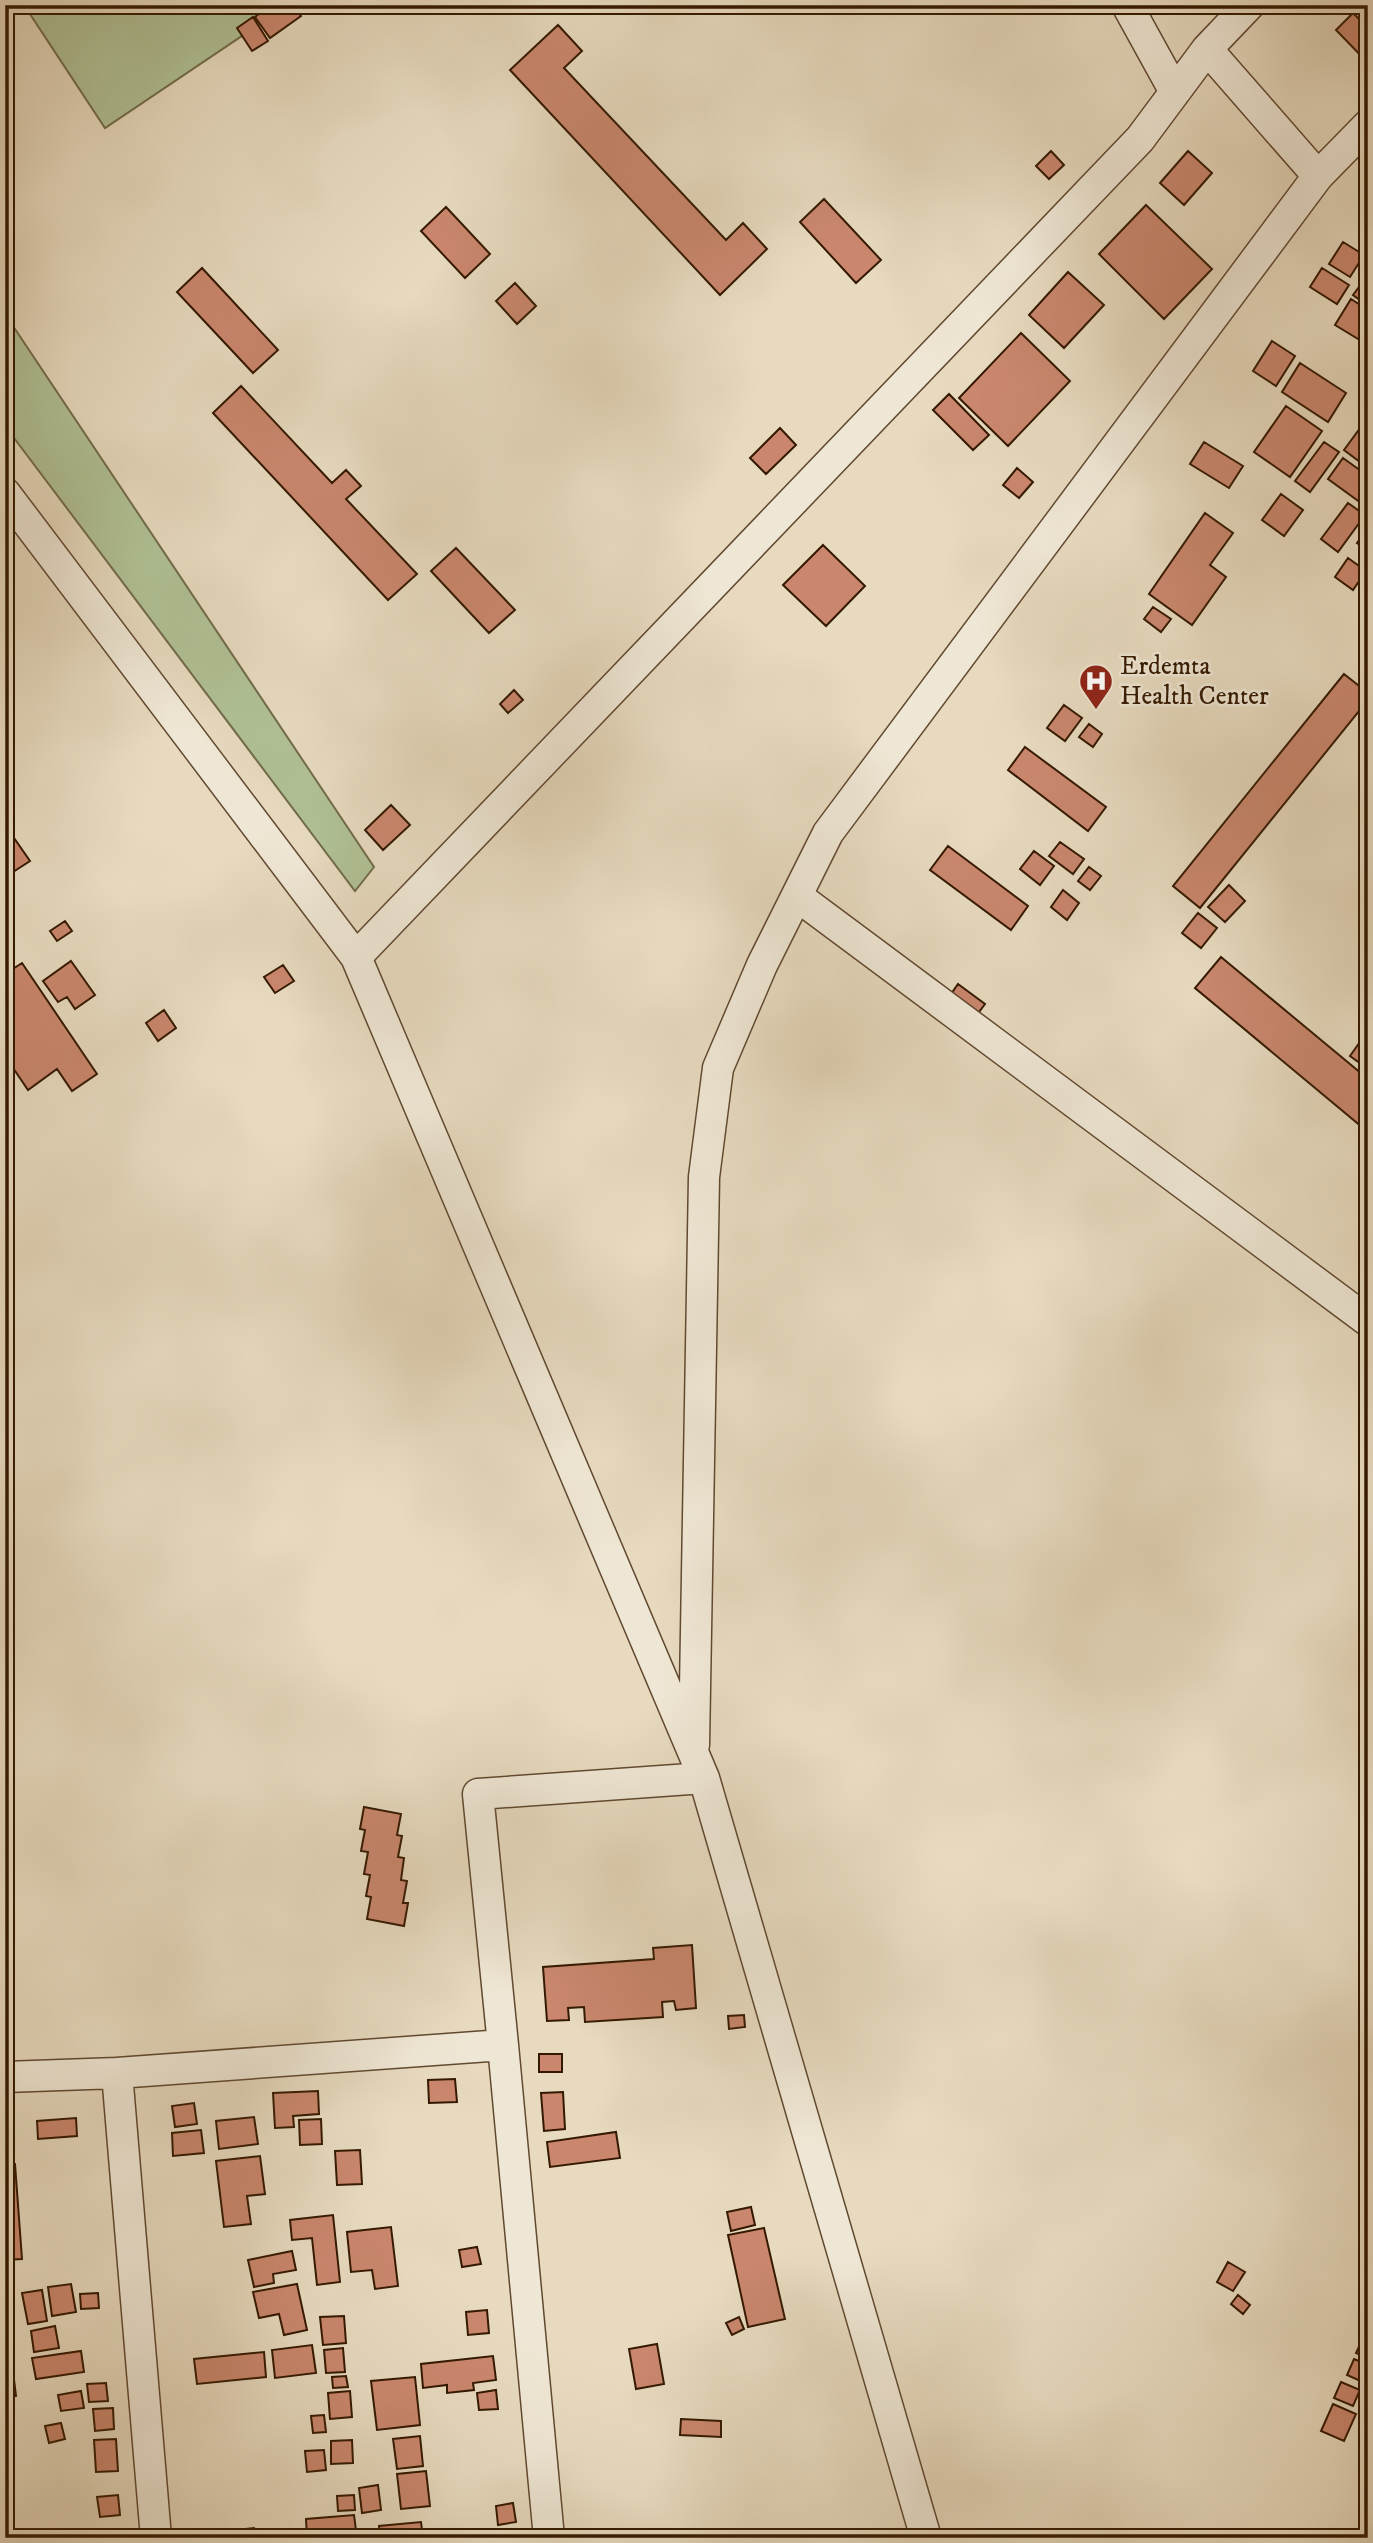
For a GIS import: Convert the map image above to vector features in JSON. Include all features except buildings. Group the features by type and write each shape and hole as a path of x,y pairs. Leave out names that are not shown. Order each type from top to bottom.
{"street":[{"path":"1126,5 1175,92"},
{"path":"356,957 1140,139 1208,48 1249,5"},
{"path":"1208,48 1318,176"},
{"path":"699,1767 706,1164 718,1068 762,965 828,833 1318,176 1368,125"},
{"path":"5,493 356,957 699,1767 926,2538"},
{"path":"797,896 1368,1321"},
{"path":"549,2538 478,1794 699,1767"},
{"path":"5,2077 117,2073 503,2045"},
{"path":"117,2073 156,2538"}],"green space":[{"path":"24,5 288,5 105,128"},
{"path":"5,314 374,867 355,891 5,426"}],"place":[{"name":"Erdemta Health Center","path":"1096,711"}]}
